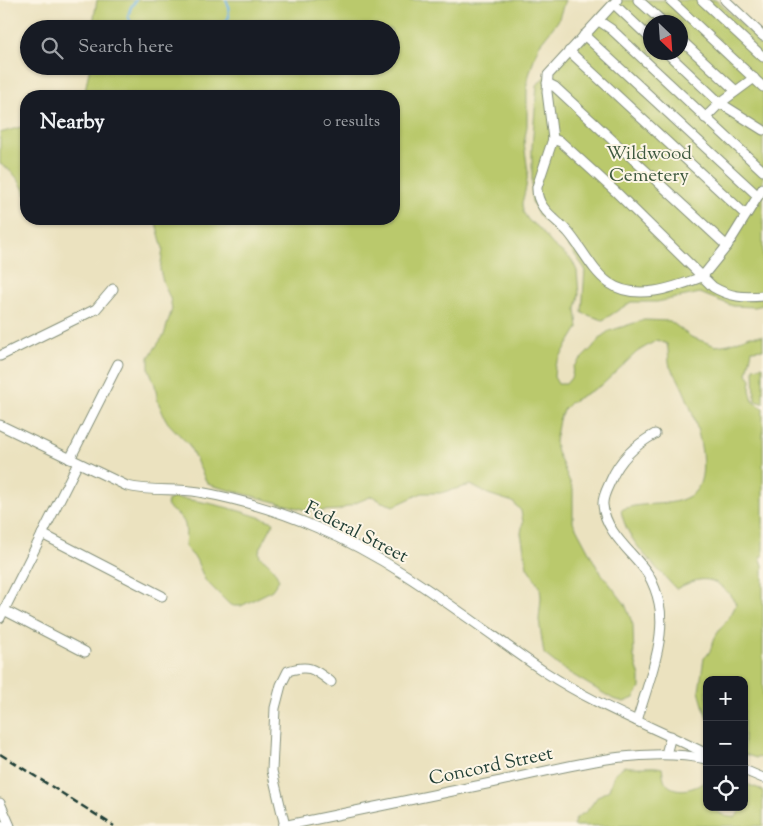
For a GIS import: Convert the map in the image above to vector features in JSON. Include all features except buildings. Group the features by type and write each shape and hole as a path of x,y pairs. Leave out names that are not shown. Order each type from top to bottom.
{"street":[{"path":"638,0 654,15"},
{"path":"670,0 763,87"},
{"path":"702,0 763,57"},
{"path":"725,0 763,36"},
{"path":"584,35 760,192 727,246 702,277 682,284 646,292 635,292 609,283 599,273 576,241 539,203 536,194 536,187 553,139 547,92 548,75 569,51 584,35 599,21 616,2 643,31"},
{"path":"599,21 611,29 704,118 763,171"},
{"path":"688,46 736,91"},
{"path":"569,51 746,215"},
{"path":"674,60 720,103 763,130"},
{"path":"704,118 720,103 754,78"},
{"path":"547,84 555,87 727,246"},
{"path":"553,139 561,142 617,193 702,277 724,294 736,297 763,296"},
{"path":"0,356 94,311 113,289"},
{"path":"86,652 2,614 42,534 118,364"},
{"name":"Federal Street","path":"0,425 127,486 148,490 188,491 208,494 286,516 328,532 410,579 569,686 703,752"},
{"path":"637,721 662,632 660,604 648,574 616,535 607,519 603,504 612,476 625,456 644,440 655,434"},
{"path":"42,534 162,596"},
{"path":"284,826 272,771 275,708 281,685 288,671 307,667 316,671 330,682"},
{"path":"666,754 671,736"},
{"name":"Concord Street","path":"284,826 626,756 666,754 703,759"},
{"path":"748,772 763,778"},
{"path":"0,803 10,826"}],"green space":[{"path":"97,0 565,0 558,21 539,45 527,82 527,126 524,143 528,172 522,203 523,212 529,221 538,227 553,245 572,260 577,271 579,294 576,309 578,328 555,365 554,377 558,384 566,384 571,378 574,366 602,336 609,331 644,320 670,321 691,337 716,346 729,344 750,336 763,336 763,349 752,350 747,374 751,379 750,390 753,402 763,408 763,555 760,557 763,565 763,757 756,758 748,755 748,676 703,676 703,705 699,691 704,658 736,604 721,586 711,581 690,582 676,589 635,543 624,522 621,510 638,505 674,502 691,495 699,485 702,472 702,456 695,420 677,377 670,367 667,344 657,340 637,352 602,385 571,402 563,410 559,420 555,442 557,452 573,489 573,522 598,569 625,604 633,625 634,657 640,677 640,688 634,698 624,702 613,699 563,669 544,654 539,620 540,587 527,567 521,533 523,522 521,511 513,502 488,494 471,485 440,493 422,493 394,506 372,496 339,510 306,510 210,485 206,481 189,445 165,418 158,402 155,385 149,369 149,357 164,335 172,309 160,270 163,249 157,225 400,225 400,90 85,90 88,75 400,75 400,20 94,20"},
{"name":"Wildwood Cemetery","path":"612,0 716,0 763,44 763,305 755,307 733,306 700,293 657,302 631,302 603,320 582,313 585,269 565,241 538,214 532,201 532,147 537,85"},
{"path":"20,127 20,183 9,170 0,164 0,133"},
{"path":"763,366 763,403 755,401 754,368"},
{"path":"174,498 237,510 274,522 259,551 260,557 272,567 279,580 272,590 241,606 229,604 205,580 196,559 185,547 186,529 184,522 167,505 168,500"},
{"path":"624,766 662,768 666,782 670,787 679,790 697,786 703,782 703,811 718,811 729,817 736,817 738,811 748,811 748,784 763,792 763,826 573,826 576,818 587,811 598,796 609,790 615,773"}],"waterway":[{"path":"130,20 128,16 136,0"},
{"path":"226,0 229,17 227,20"}],"railway":[{"path":"0,754 114,826"}]}
